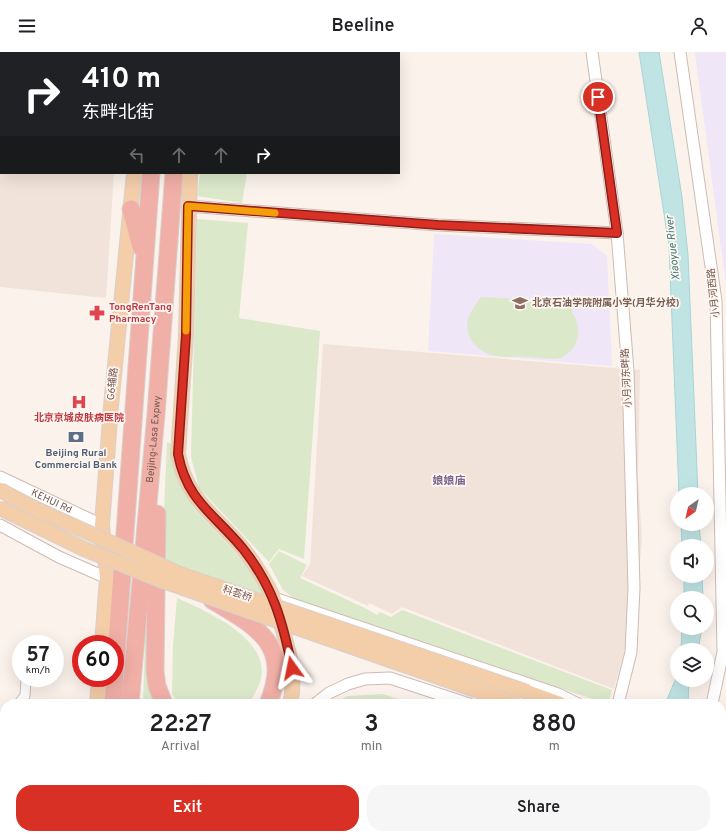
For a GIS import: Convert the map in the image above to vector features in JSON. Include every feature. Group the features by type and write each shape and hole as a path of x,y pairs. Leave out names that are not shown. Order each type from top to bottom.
{"highway":[{"name":"Beijing-Lasa Expwy","path":"118,635 151,174"},
{"name":"Beijing-Lasa Expwy","path":"130,699 156,414 174,174"},
{"path":"131,209 145,261"},
{"path":"156,414 158,504 155,671 157,686 162,699"},
{"path":"206,597 246,620 265,638 272,651 275,665 274,688 270,699"},
{"path":"113,699 114,687"}],"main road":[{"name":"G6辅路","path":"103,635 107,578 102,525 111,406 134,174"},
{"path":"190,174 186,335 178,454 181,469 187,483 200,504 243,549 259,572 274,598 292,668 291,699"},
{"name":"科荟桥","path":"0,490 63,521 180,574 546,699"},
{"name":"科荟桥","path":"0,508 84,549 206,597 502,699"},
{"path":"97,699 98,687"}],"street":[{"name":"小月河东畔路","path":"592,52 617,233 628,372 634,588 632,652 619,699"},
{"name":"小月河西路","path":"680,52 716,300 723,652 713,699"},
{"path":"188,206 438,225 617,233"},
{"name":"KEHUI Rd","path":"0,477 69,511 102,525"},
{"path":"59,557 69,511"},
{"path":"0,525 59,557 107,578"},
{"path":"274,598 558,694 568,699"},
{"path":"322,699 329,693 348,684 365,679 390,678 454,699"},
{"path":"22,699 25,696 26,687"}],"shaded area":[{"path":"695,52 726,52 726,285 697,69"},
{"path":"0,174 114,174 106,298 0,287"},
{"name":"北京石油学院附属小学(月华分校)","path":"434,234 592,244 607,256 612,366 428,351"},
{"path":"323,344 640,370 638,476 642,538 636,610 614,689 402,607 392,614 369,603 368,606 302,576 310,564"}],"green space":[{"path":"200,174 247,174 242,203 197,196"},
{"path":"197,219 248,223 239,318 320,331 304,559 279,549 269,562 199,488 191,457"},
{"path":"481,297 573,302 572,312 578,325 578,338 572,350 557,359 500,356 486,353 475,345 469,335 468,329 469,316"},
{"path":"167,442 171,444 177,476 190,502 242,561 255,579 265,599 162,559"},
{"path":"279,551 307,565 300,578 377,615 380,612 391,617 402,610 612,690 609,699 593,699 299,602 283,590 269,564"},
{"path":"177,598 229,625 245,638 256,651 262,667 259,685 250,699 176,699 172,694 173,646"},
{"path":"146,603 149,603 149,681 153,699 143,699"},
{"path":"383,694 398,699 342,699 347,696"}],"water":[{"name":"Xiaoyue River","path":"639,52 659,52 682,197 688,255 698,487 679,487 669,246"},
{"path":"681,531 700,531 700,539 682,539"},
{"path":"684,583 702,583 703,591 684,591"},
{"path":"682,635 701,635 699,643 681,643"},
{"path":"672,687 689,687 688,699 667,699"}],"slow traffic":[{"path":"186,331 188,206 275,213"}],"place":[{"name":"北京石油学院附属小学(月华分校)","path":"520,303"},
{"name":"TongRenTang Pharmacy","path":"97,313"},
{"name":"北京京城皮肤病医院","path":"79,402"},
{"name":"Beijing Rural Commercial Bank","path":"76,437"}],"district":[{"name":"娘娘庙","path":"449,481"}],"route":[{"path":"292,668 274,598 259,572 243,549 200,504 187,483 181,469 178,454 186,335 188,206 438,225 617,233 598,97"}]}
